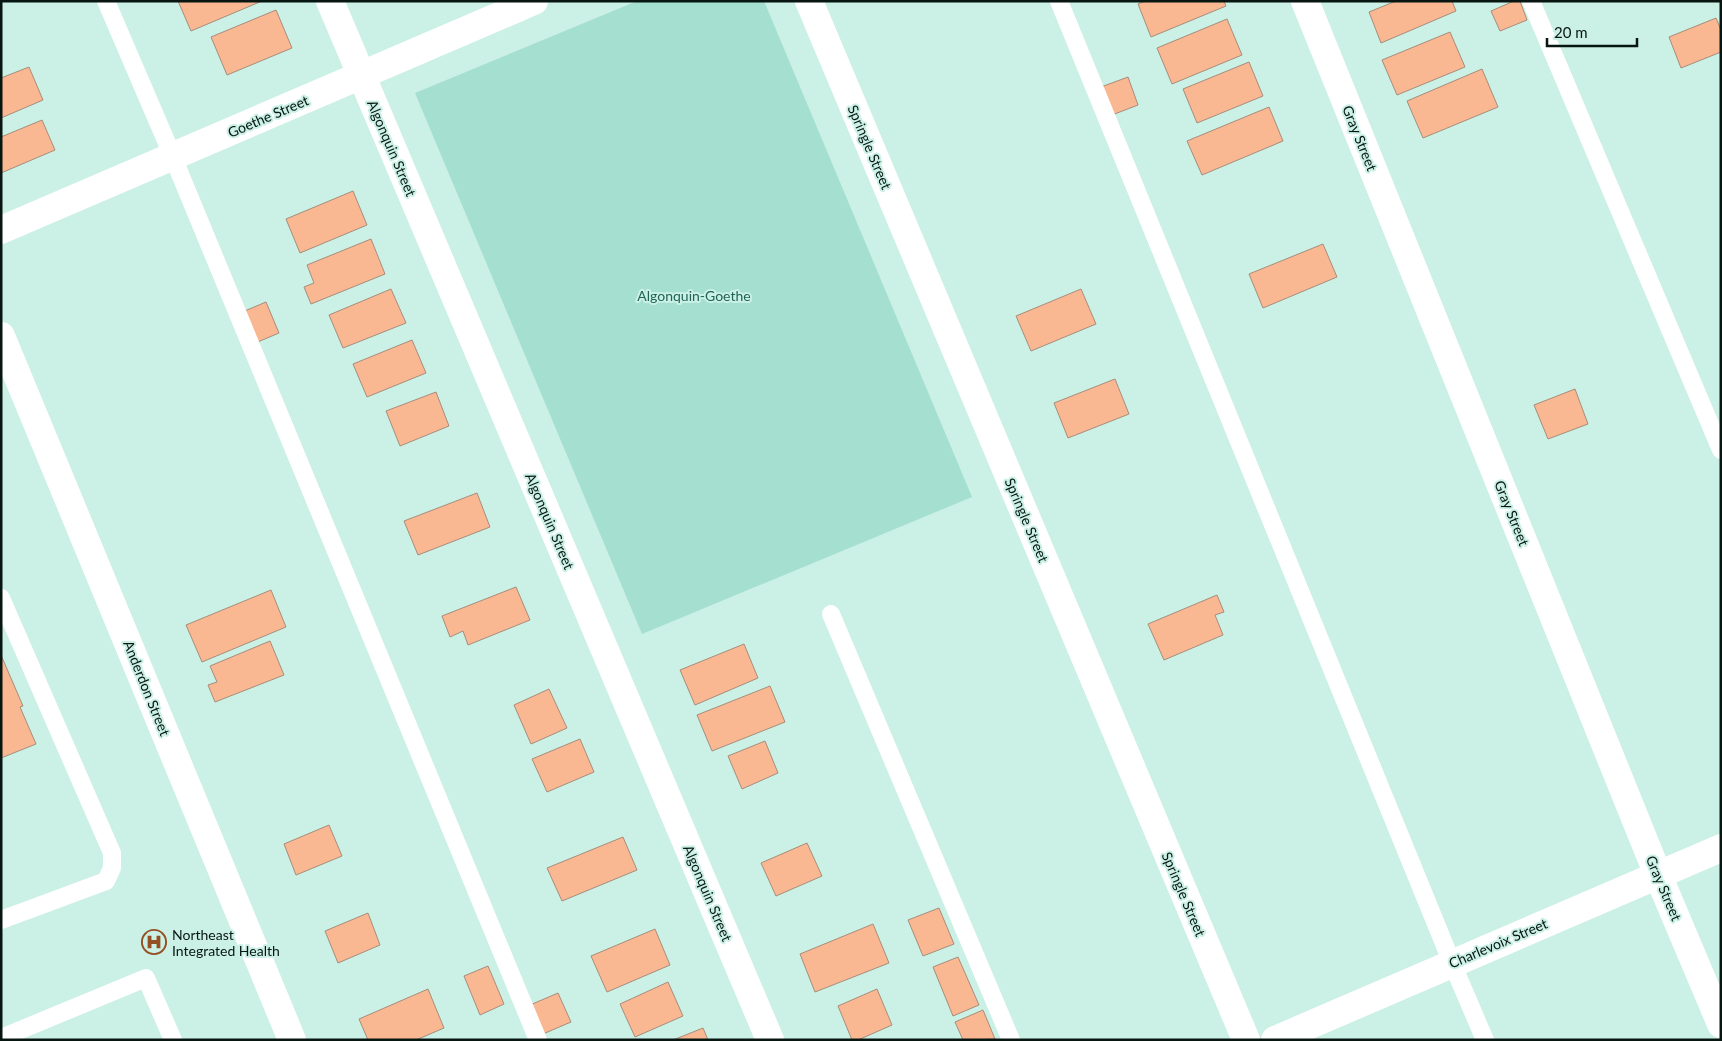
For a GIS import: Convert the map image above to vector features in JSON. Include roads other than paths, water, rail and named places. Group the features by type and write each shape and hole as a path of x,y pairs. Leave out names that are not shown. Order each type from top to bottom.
{"street":[{"name":"Algonquin Street","path":"330,1 770,1040"},
{"name":"Goethe Street","path":"1,230 534,1"},
{"name":"Springle Street","path":"808,1 1246,1040"},
{"name":"Gray Street","path":"1305,1 1658,876 1721,1024"},
{"name":"Anderdon Street","path":"1,336 292,1040"},
{"name":"Charlevoix Street","path":"1275,1040 1721,848"}],"lane":[{"path":"106,1 173,157 538,1040"},
{"path":"1059,1 1485,1040"},
{"path":"1531,1 1721,450"},
{"path":"1,598 112,853 112,868 106,881 1,920"},
{"path":"831,614 1011,1040"},
{"path":"1,1038 146,978 173,1040"}],"place":[{"name":"Northeast Integrated Health","path":"154,942"}],"park label":[{"name":"Algonquin-Goethe","path":"694,295"}]}
